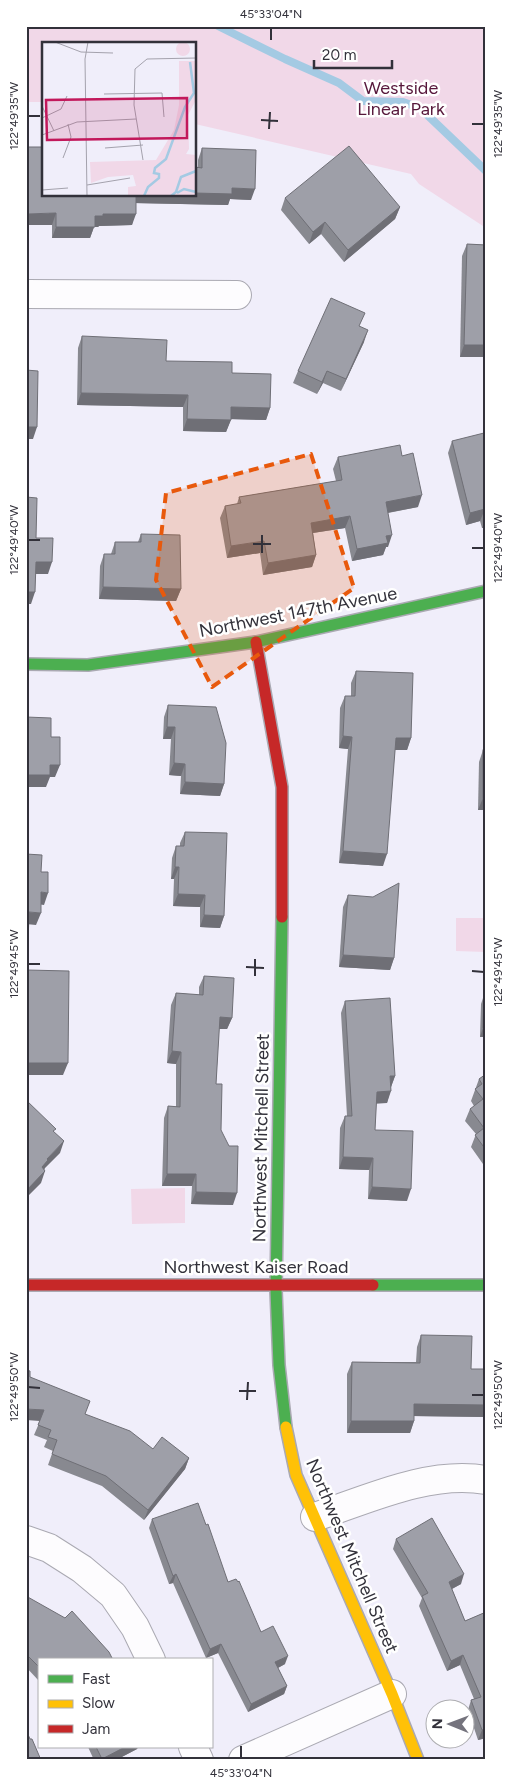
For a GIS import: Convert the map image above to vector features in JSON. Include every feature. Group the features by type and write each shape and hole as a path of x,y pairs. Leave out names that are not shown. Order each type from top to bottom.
{"street":[{"path":"26,294 237,295"},
{"name":"Northwest 147th Avenue","path":"26,664 88,665 256,642 486,591"},
{"name":"Northwest Mitchell Street","path":"256,642 282,787 283,814 277,1285 280,1399 287,1443 296,1475 392,1694 418,1760"},
{"name":"Northwest Kaiser Road","path":"26,1285 486,1286"},
{"path":"315,1517 420,1482 472,1477 486,1480"},
{"path":"26,1540 49,1548 82,1569 113,1595 135,1627 150,1658"},
{"path":"243,1760 392,1694"},
{"path":"193,1748 199,1760"}],"highlighted area":[{"path":"311,454 354,588 212,687 156,580 166,493"}],"green space":[{"name":"Westside Linear Park","path":"26,26 486,26 486,228 419,184 411,174 196,124 196,42 42,42 42,102 26,102"},
{"path":"456,918 486,918 486,952 456,951"},
{"path":"185,1188 185,1223 132,1224 131,1189"}],"building":[{"path":"349,146 400,207 348,250 325,222 313,232 285,198"},
{"path":"26,147 42,147 42,196 136,196 136,214 103,214 103,216 95,216 95,227 56,227 56,213 26,214"},
{"path":"202,148 256,150 255,189 232,188 232,194 196,193 196,167 202,168"},
{"path":"467,244 486,245 486,345 464,345"},
{"path":"331,298 365,313 359,326 368,330 346,379 327,371 322,382 298,371"},
{"path":"82,336 167,340 166,361 232,362 232,373 271,374 270,408 231,407 231,420 187,419 188,395 81,393"},
{"path":"26,370 38,371 37,427 26,427"},
{"path":"484,433 486,440 486,514 485,509 470,513 452,441"},
{"path":"400,445 402,456 413,453 422,495 386,502 392,535 386,536 388,543 357,549 350,516 311,523 316,555 268,563 264,541 231,546 225,506 241,503 239,497 342,480 338,457"},
{"path":"26,497 37,498 36,538 53,538 52,562 36,562 35,592 26,592"},
{"path":"141,534 180,535 181,589 103,587 104,554 115,554 115,542 141,542"},
{"path":"356,671 413,673 411,738 396,738 387,854 343,851 352,737 343,736 345,696 355,696"},
{"path":"168,705 216,707 226,743 224,784 185,782 185,764 174,763 175,727 167,727"},
{"path":"26,717 51,718 51,737 60,737 60,765 50,765 50,775 26,775"},
{"path":"483,750 486,750 486,798 483,798"},
{"path":"185,832 227,833 224,916 204,915 205,895 178,894 179,867 175,867 176,846 184,846"},
{"path":"26,854 42,855 41,872 48,872 48,893 41,892 41,913 29,912 28,945 26,945"},
{"path":"399,883 394,958 343,955 348,895 373,897"},
{"path":"27,970 69,971 68,1063 27,1063"},
{"path":"204,976 234,978 232,1018 220,1017 216,1084 222,1084 221,1130 229,1146 238,1146 237,1193 196,1192 196,1174 167,1174 168,1106 180,1107 181,1052 172,1051 176,993 203,995"},
{"path":"484,995 486,995 486,1028 483,1028"},
{"path":"390,998 395,1076 390,1076 391,1091 377,1092 375,1130 413,1131 411,1189 372,1187 373,1158 343,1157 345,1116 352,1116 345,1001"},
{"path":"486,1074 486,1150 475,1135 484,1128 470,1109 483,1099 475,1089 482,1084 479,1079"},
{"path":"26,1100 56,1129 53,1131 64,1141 47,1159 42,1167 45,1171 26,1191"},
{"path":"421,1335 472,1336 471,1369 486,1369 486,1405 414,1404 414,1421 351,1421 352,1362 420,1363"},
{"path":"26,1370 30,1371 30,1377 90,1401 85,1414 130,1431 153,1449 162,1437 189,1458 148,1510 106,1476 52,1454 57,1440 48,1437 51,1430 38,1425 44,1410 26,1409"},
{"path":"198,1503 206,1525 208,1524 228,1582 236,1579 239,1581 261,1632 273,1626 288,1656 275,1662 287,1686 251,1704 221,1644 210,1649 176,1574 173,1576 152,1519"},
{"path":"432,1518 464,1574 449,1582 465,1621 486,1612 486,1729 482,1730 474,1708 474,1699 481,1697 463,1655 451,1661 422,1596 428,1593 396,1539"},
{"path":"26,1596 65,1618 72,1611 109,1652 112,1658 38,1658 38,1666 26,1654"},
{"path":"26,1730 30,1739 32,1739 41,1760 26,1760"},
{"path":"96,1748 123,1748 102,1759"}],"waterway":[{"path":"218,26 339,83 363,101 403,102 420,108 486,171"}],"traffic: fast":[{"path":"26,664 88,665 256,642 486,591"},
{"path":"282,917 276,1290 279,1365 286,1427"},
{"path":"373,1285 486,1285"}],"traffic: slow":[{"path":"286,1427 296,1475 392,1694 418,1760"}],"traffic: jam":[{"path":"256,642 282,787 282,917"},
{"path":"26,1285 373,1285"}]}
